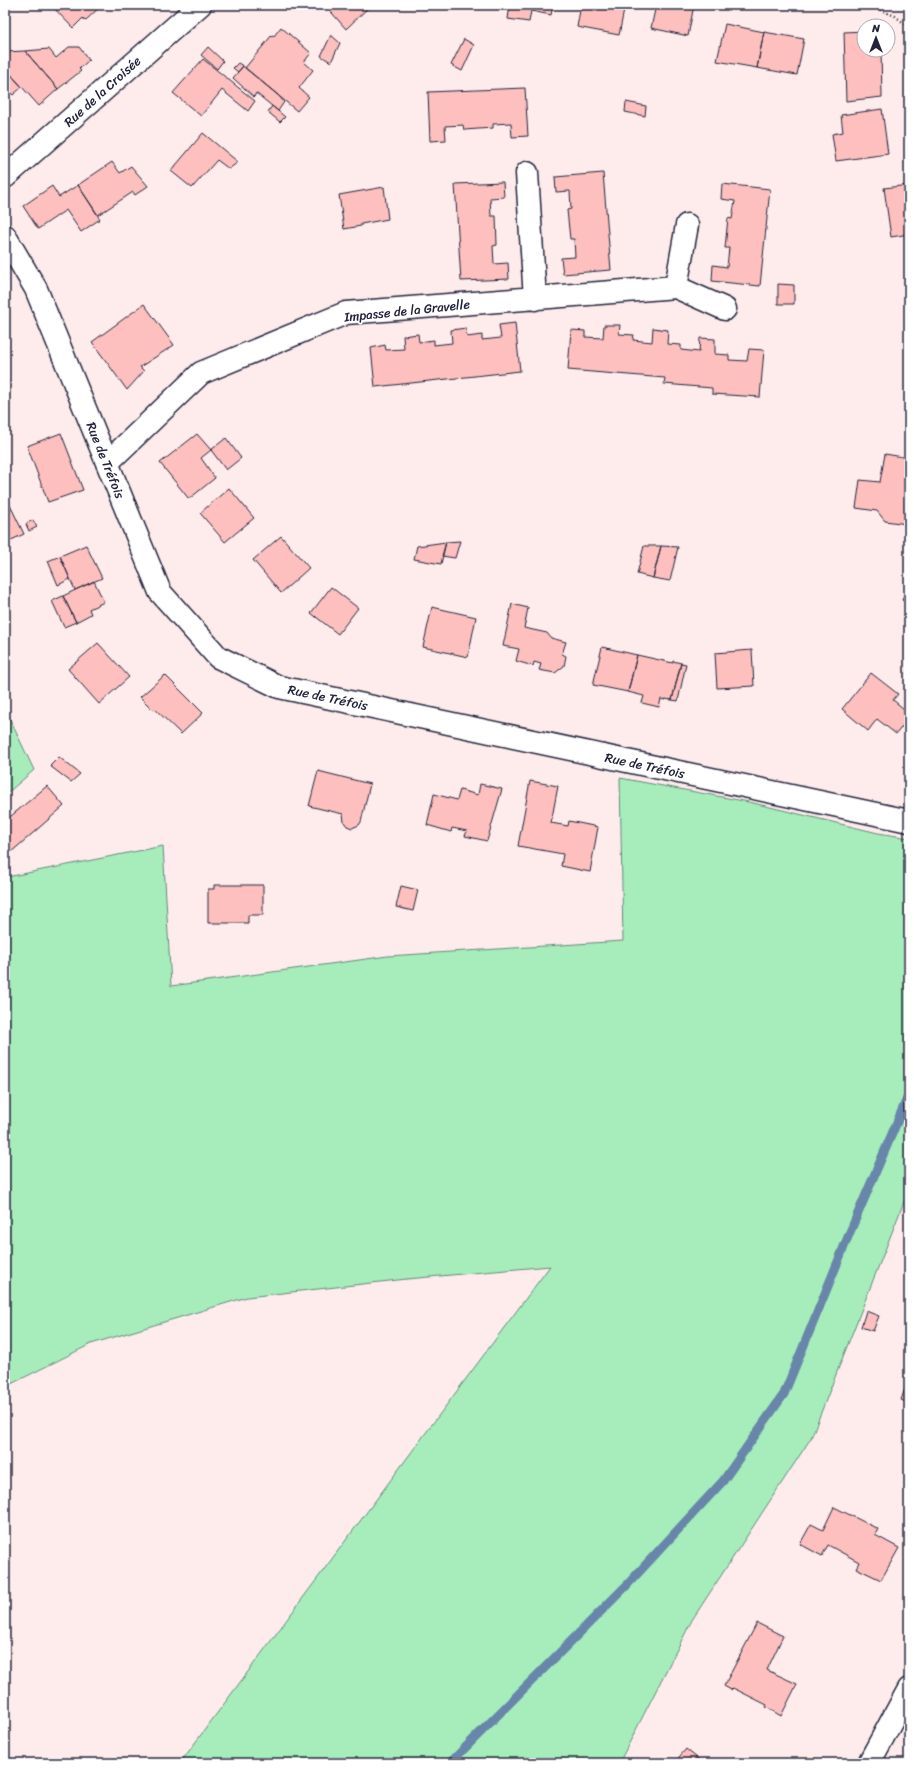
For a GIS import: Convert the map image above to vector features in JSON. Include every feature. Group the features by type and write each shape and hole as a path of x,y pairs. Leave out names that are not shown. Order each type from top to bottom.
{"street":[{"name":"Rue de la Croisée","path":"5,177 200,5"},
{"path":"527,173 535,299"},
{"path":"676,287 687,225"},
{"name":"Rue de Tréfois","path":"5,236 36,289 160,592 218,657 279,687 909,821"},
{"name":"Impasse de la Gravelle","path":"107,463 201,373 346,313 676,287 725,309"},
{"path":"869,1763 909,1689"}],"path":[{"path":"869,5 895,16 909,27"}],"green space":[{"path":"5,709 34,770 5,795"},
{"path":"620,778 749,802 878,833 909,838 909,1189 811,1438 692,1620 619,1763 180,1763 550,1266 407,1279 247,1297 91,1344 5,1387 5,875 7,877 163,846 171,986 388,956 623,941"}],"building":[{"path":"51,5 102,5 85,21 83,18 73,28"},
{"path":"325,5 371,5 346,29"},
{"path":"510,5 553,5 551,15 531,11 529,22 508,19"},
{"path":"581,5 625,5 619,35 577,27"},
{"path":"656,5 694,5 688,36 651,28"},
{"path":"725,24 764,32 757,68 717,61"},
{"path":"281,27 311,53 304,62 313,70 299,88 309,97 297,111 245,68 272,35 274,36"},
{"path":"856,31 856,58 881,58 882,97 846,101 844,32"},
{"path":"764,32 804,39 797,75 757,68"},
{"path":"331,35 340,43 331,62 321,56"},
{"path":"464,39 474,45 462,71 451,65"},
{"path":"69,47 79,47 89,60 79,69 81,71 58,89 25,51 49,49 56,58"},
{"path":"208,47 223,61 217,69 201,55"},
{"path":"25,51 58,89 39,106 5,68 5,52"},
{"path":"203,59 255,101 248,111 222,90 201,116 173,93"},
{"path":"238,63 243,66 238,72 233,68"},
{"path":"243,66 278,95 284,102 278,111 256,93 254,97 233,78"},
{"path":"5,68 22,87 13,95 8,90"},
{"path":"525,88 528,136 512,137 511,123 493,124 493,128 464,130 463,125 445,126 446,140 430,141 428,92"},
{"path":"626,102 646,106 645,116 625,112"},
{"path":"272,106 285,117 280,122 268,112"},
{"path":"882,109 888,154 836,161 832,134 843,132 841,115"},
{"path":"203,133 238,162 229,169 217,160 192,188 171,171"},
{"path":"112,162 120,173 131,166 148,186 135,195 133,192 98,215 78,185"},
{"path":"603,173 611,270 563,274 561,258 575,257 574,239 570,239 567,210 571,209 570,191 556,192 555,177"},
{"path":"503,182 504,197 490,198 491,216 496,216 497,245 493,246 494,264 508,263 509,279 461,281 455,184"},
{"path":"722,184 770,189 760,286 712,281 713,265 727,267 729,248 725,248 728,218 732,219 735,201 721,199"},
{"path":"78,185 100,219 81,232 66,210 38,229 23,206 52,186 59,197"},
{"path":"909,185 909,234 891,237 884,188"},
{"path":"384,187 388,219 344,229 339,195"},
{"path":"778,284 794,285 794,304 778,304"},
{"path":"144,304 174,345 140,367 144,371 127,390 92,342"},
{"path":"515,323 520,371 375,387 371,348 385,345 386,350 404,349 403,336 418,334 419,342 434,340 434,345 452,343 451,330 466,328 467,337 482,335 482,340 501,338 499,325"},
{"path":"604,325 620,325 619,334 634,335 633,340 652,342 653,328 668,330 667,344 681,345 681,350 699,352 700,338 715,339 715,354 729,355 729,360 747,361 749,349 764,350 760,397 712,394 712,388 664,384 665,378 568,370 571,330 585,331 585,337 603,338"},
{"path":"61,433 83,490 48,502 27,446"},
{"path":"197,434 211,450 201,458 215,478 189,499 160,463"},
{"path":"226,438 241,458 226,470 211,450"},
{"path":"885,454 909,458 909,513 907,524 885,521 877,511 856,508 860,480 880,482"},
{"path":"229,488 254,518 225,542 200,513"},
{"path":"5,495 24,534 5,543"},
{"path":"33,520 37,527 29,531 26,524"},
{"path":"281,536 309,568 281,593 253,560"},
{"path":"460,541 455,558 442,556 446,542"},
{"path":"446,542 441,564 414,559 417,546"},
{"path":"86,545 102,578 75,590 60,556"},
{"path":"644,546 661,546 653,578 637,574"},
{"path":"661,546 678,547 670,581 653,578"},
{"path":"60,556 70,579 58,585 48,561"},
{"path":"94,581 104,602 89,609 91,614 76,622 63,596"},
{"path":"909,586 909,604 902,600"},
{"path":"331,587 358,608 338,634 311,613"},
{"path":"63,596 76,622 64,627 52,601"},
{"path":"512,604 528,608 524,628 547,633 551,638 566,642 562,654 566,656 564,666 555,673 539,670 541,664 534,662 533,666 516,661 519,649 503,646"},
{"path":"432,607 476,617 468,657 423,647"},
{"path":"98,643 129,677 99,704 68,669"},
{"path":"602,647 637,655 628,692 593,685"},
{"path":"752,650 754,686 717,688 715,653"},
{"path":"637,655 673,663 673,661 681,663 672,700 661,699 659,707 642,703 644,696 628,692"},
{"path":"681,663 686,664 678,701 672,700"},
{"path":"871,673 898,694 893,700 909,713 909,718 896,734 877,719 868,731 842,709"},
{"path":"165,675 203,713 181,734 140,697"},
{"path":"59,757 80,774 71,782 50,766"},
{"path":"318,771 370,784 359,825 352,828 347,826 344,822 343,814 309,806"},
{"path":"530,781 558,786 551,823 568,826 569,821 598,827 590,872 561,866 563,854 518,846"},
{"path":"480,784 502,789 487,841 465,836 467,831 452,828 451,832 427,825 434,794 457,800 460,790 478,795"},
{"path":"47,786 64,806 10,853 5,848 5,821"},
{"path":"214,885 263,885 263,915 248,915 248,923 208,923 208,889 214,889"},
{"path":"401,886 418,890 413,911 396,907"},
{"path":"866,1311 879,1316 873,1331 861,1327"},
{"path":"908,1380 909,1381 909,1403 901,1400"},
{"path":"834,1507 878,1529 875,1535 899,1548 881,1580 856,1568 859,1562 828,1545 822,1556 800,1544 811,1524 823,1530"},
{"path":"757,1623 783,1636 767,1670 797,1684 781,1716 766,1707 767,1705 733,1688 731,1690 724,1686"},
{"path":"686,1749 703,1763 674,1763"}],"waterway":[{"path":"450,1763 627,1585 723,1481 784,1394 850,1232 909,1094"}]}
